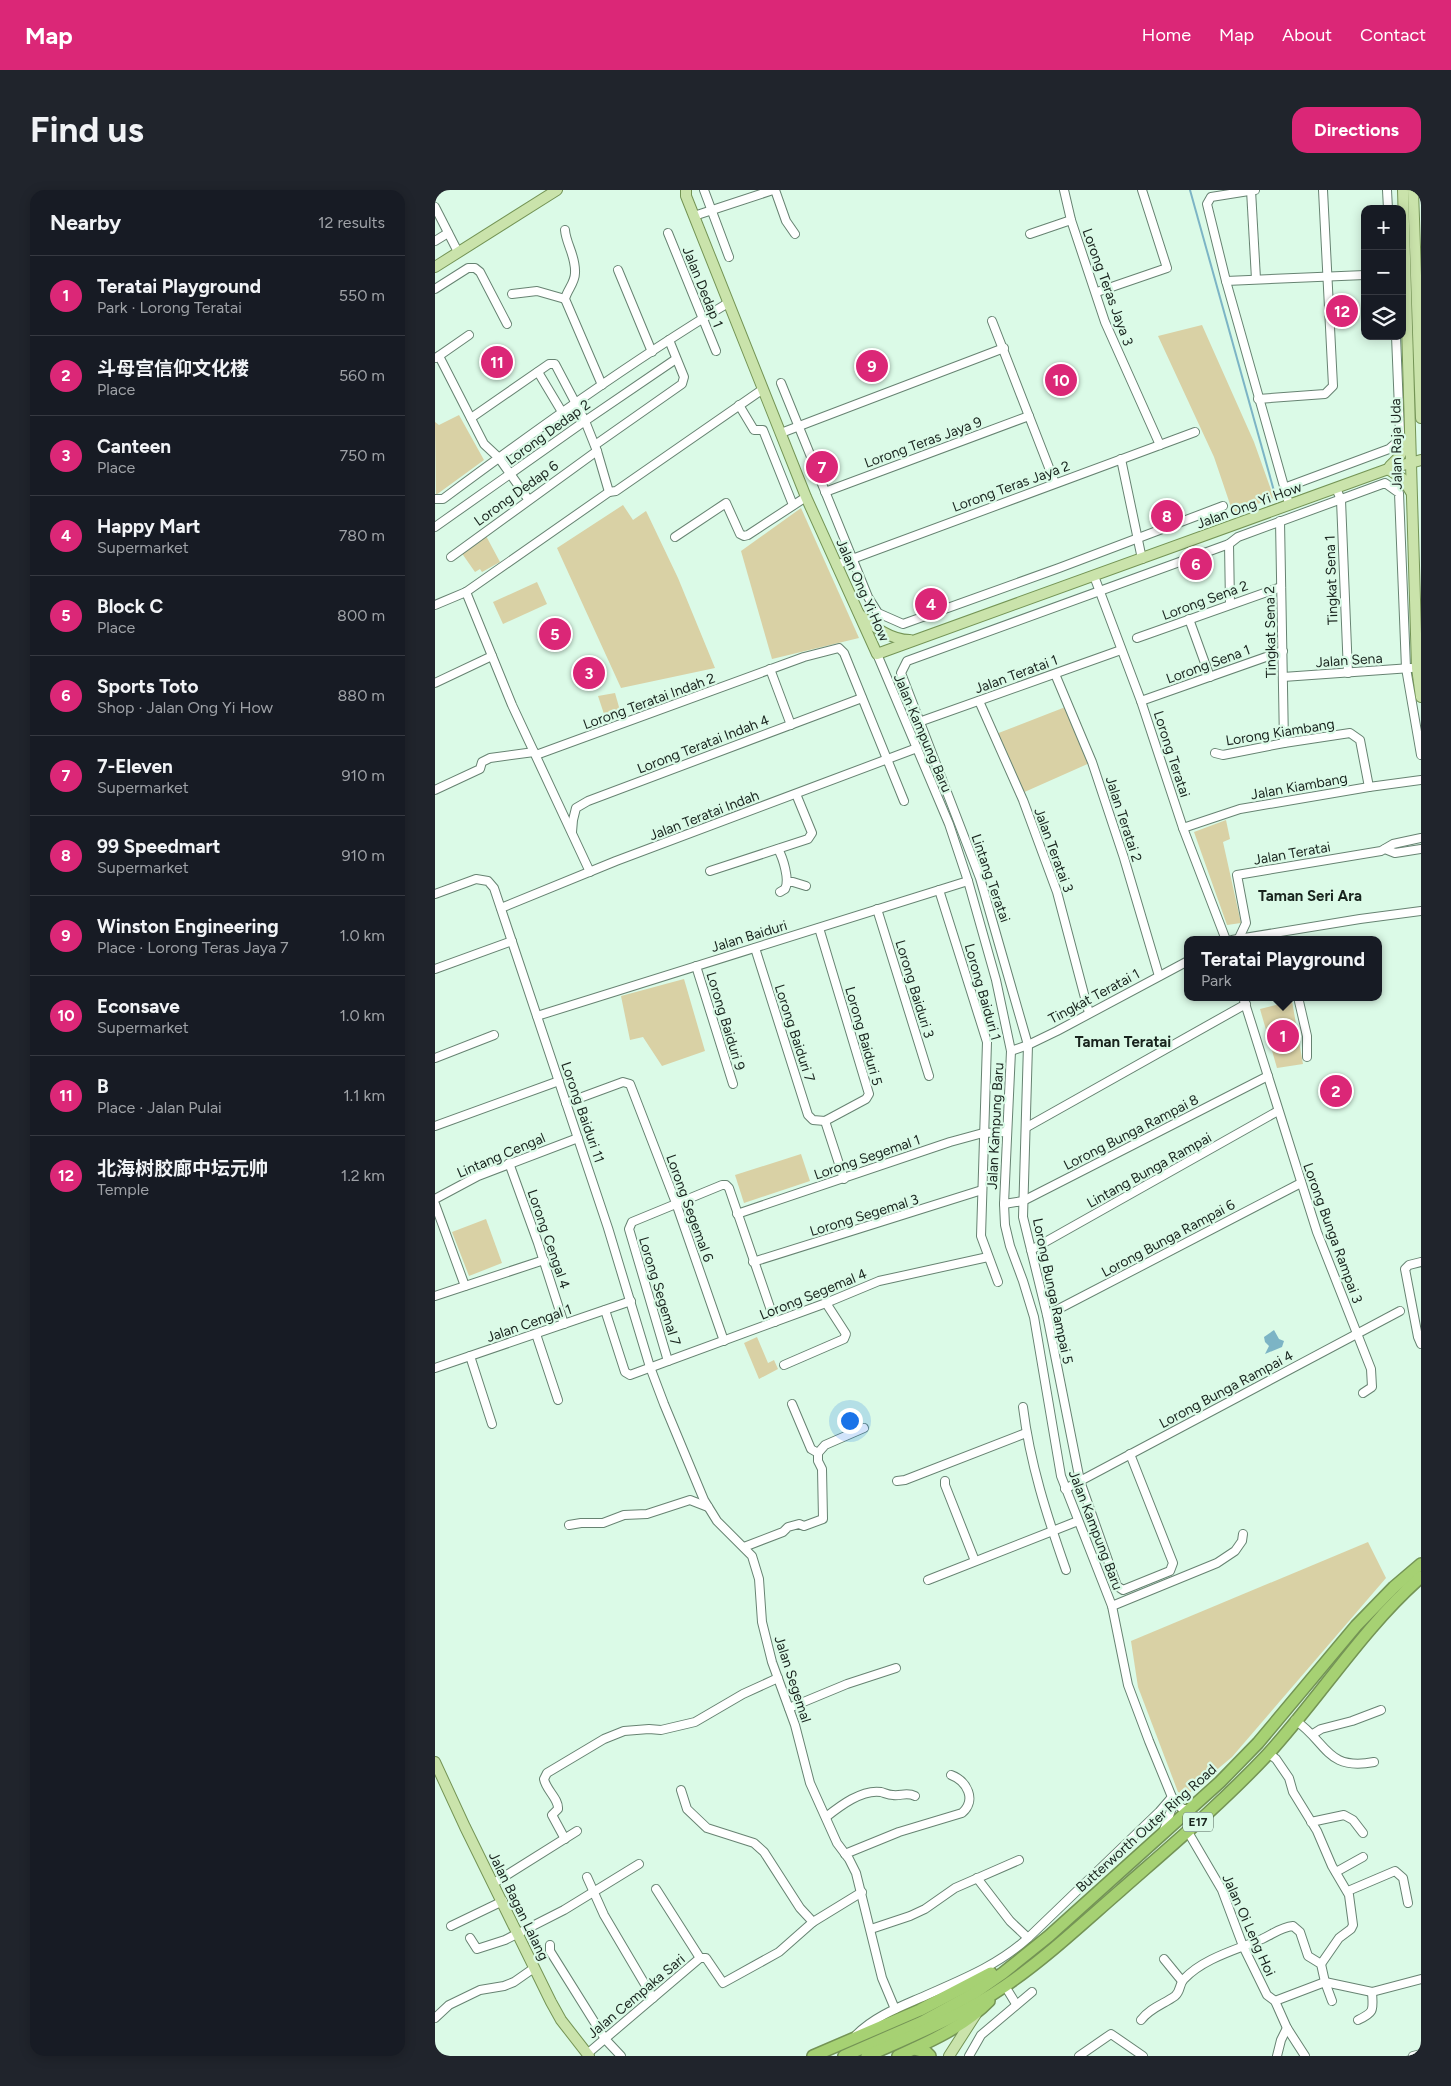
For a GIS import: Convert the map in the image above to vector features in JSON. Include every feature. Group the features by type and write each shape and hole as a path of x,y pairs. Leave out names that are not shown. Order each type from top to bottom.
{"highway":[{"name":"Butterworth Outer Ring Road","path":"844,2056 923,2026 1003,1973 1049,1936 1220,1782 1258,1743 1356,1626 1394,1587 1421,1564"},
{"name":"Butterworth Outer Ring Road","path":"867,2056 923,2026 1002,1988 1054,1948 1188,1832 1268,1753 1371,1627 1396,1599 1421,1577"},
{"path":"813,2056 920,2010 974,1984 1025,1954"},
{"path":"898,2056 914,2049 977,2013 1002,1988"},
{"path":"914,2049 926,2052 930,2056"}],"main road":[{"path":"435,267 557,190"},
{"name":"Jalan Raja Uda","path":"1403,190 1408,277 1421,418"},
{"name":"Jalan Raja Uda","path":"1413,190 1408,277 1417,326 1411,436 1416,461 1411,493 1411,668 1421,697"},
{"name":"Jalan Ong Yi How","path":"683,192 806,497 877,654 1289,504 1416,461"},
{"path":"1417,326 1421,337"},
{"path":"1411,436 1399,457 1388,469 1403,479 1411,493"},
{"path":"857,612 871,624 898,640 915,640"},
{"name":"Jalan Bagan Lalang","path":"436,1767 561,2020 588,2055"},
{"path":"949,2056 977,2013"}],"street":[{"path":"705,190 729,257"},
{"path":"694,216 774,190 786,221 795,234"},
{"name":"Lorong Teras Jaya 3","path":"1064,190 1071,220 1097,292 1105,322 1160,445"},
{"path":"1097,292 1167,268 1142,190"},
{"path":"1251,190 1256,279"},
{"path":"1255,190 1211,197 1207,204 1226,281 1289,504"},
{"path":"1259,399 1325,394 1333,386 1329,277 1323,190"},
{"path":"1387,190 1388,205"},
{"path":"435,207 458,252"},
{"path":"1030,234 1071,220"},
{"path":"565,230 565,235 574,257 575,275 565,299 602,385"},
{"path":"435,241 448,233"},
{"name":"Jalan Dedap 1","path":"668,233 717,351"},
{"path":"435,289 467,268 475,268 480,272 507,324"},
{"path":"618,270 652,352"},
{"path":"1226,281 1361,275"},
{"path":"512,294 537,291 565,299"},
{"path":"435,500 443,499 562,412 728,303"},
{"path":"992,320 1055,484"},
{"path":"469,335 437,357 484,444 499,458 529,499"},
{"path":"669,340 676,359"},
{"path":"1284,488 1389,449 1397,442 1400,433 1395,340"},
{"path":"739,406 754,430 798,426 1004,348"},
{"name":"Lorong Dedap 6","path":"451,557 682,384 684,377 676,359"},
{"name":"Lorong Dedap 2","path":"435,527 585,420 676,359"},
{"path":"471,418 552,363 555,364 585,420 596,448 609,492"},
{"path":"539,372 562,412"},
{"name":"Jalan Ong Yi How","path":"781,383 868,597 878,612 903,624 1223,506"},
{"path":"435,606 466,592 609,492 616,491 763,389"},
{"name":"Lorong Teras Jaya 9","path":"825,492 1029,416"},
{"path":"763,430 793,505"},
{"name":"Lorong Teras Jaya 2","path":"836,565 1195,432"},
{"path":"1121,459 1142,559"},
{"name":"Jalan Ong Yi How","path":"919,722 901,673 907,661 1229,544 1238,537 1385,483 1399,493"},
{"name":"Tingkat Sena 1","path":"1336,488 1341,500 1348,673"},
{"name":"Jalan Raja Uda","path":"1399,493 1411,668 1421,755"},
{"path":"675,537 726,503 740,534 748,535 806,497"},
{"name":"Tingkat Sena 2","path":"1280,521 1284,743"},
{"path":"1234,525 1238,537"},
{"path":"1229,544 1230,604"},
{"name":"Lorong Teratai","path":"1094,576 1141,701 1183,828 1224,936"},
{"name":"Lorong Sena 2","path":"1137,638 1281,587"},
{"path":"466,592 512,705 590,872"},
{"path":"1189,619 1210,676"},
{"path":"791,725 770,669 804,657 839,648 844,653 903,801"},
{"name":"Jalan Teratai 1","path":"919,722 1121,650"},
{"name":"Lorong Sena 1","path":"1141,701 1283,651"},
{"name":"Jalan Kampung Baru","path":"877,654 949,824 996,980 1011,1051 1004,1204 1005,1225 1010,1246 1034,1317 1055,1452 1065,1489 1112,1606 1128,1685 1173,1799"},
{"path":"435,683 492,656"},
{"name":"Jalan Sena","path":"1283,677 1411,668"},
{"name":"Lorong Teratai Indah 2","path":"435,790 481,769 482,762 490,758 535,753 770,669"},
{"name":"Jalan Teratai 2","path":"1055,674 1092,762 1124,858 1159,976"},
{"name":"Lorong Teratai Indah 4","path":"572,832 576,808 588,801 862,698"},
{"name":"Jalan Teratai 3","path":"979,701 1023,800 1057,892 1089,1013"},
{"name":"Lintang Teratai","path":"919,722 980,878 1028,1046"},
{"name":"Lorong Kiambang","path":"1215,753 1223,755 1350,733 1360,740 1369,786"},
{"name":"Jalan Teratai Indah","path":"501,908 590,872 917,748"},
{"name":"Jalan Kiambang","path":"1183,828 1240,809 1369,786 1421,780"},
{"path":"709,871 808,839 812,833 796,794"},
{"name":"Jalan Teratai","path":"1238,936 1246,923 1237,875 1385,849 1393,844 1421,838"},
{"path":"784,858 789,845"},
{"name":"Jalan Teratai","path":"1385,849 1395,853 1421,848"},
{"path":"778,849 784,858 787,882 785,889 780,892"},
{"name":"Lorong Baiduri 11","path":"435,894 476,879 488,881 494,888 578,1138 651,1367"},
{"name":"Jalan Baiduri","path":"537,1016 967,881"},
{"path":"787,882 806,886"},
{"name":"Lorong Baiduri 1","path":"939,890 987,1042 983,1132"},
{"name":"Lorong Baiduri 3","path":"877,909 929,1076"},
{"name":"Jalan Teratai","path":"1255,936 1421,911"},
{"name":"Lorong Baiduri 5","path":"819,928 869,1094 866,1099 821,1122"},
{"path":"1292,930 1293,936"},
{"path":"435,968 512,941"},
{"name":"Lorong Baiduri 7","path":"755,948 808,1115 821,1122 843,1178"},
{"name":"Tingkat Teratai 1","path":"1011,1051 1028,1046 1184,963"},
{"name":"Lorong Baiduri 9","path":"695,966 733,1084"},
{"path":"1027,1127 1244,1001 1268,1076"},
{"path":"1300,1001 1307,1036 1307,1056"},
{"path":"435,1058 494,1035"},
{"name":"Lorong Bunga Rampai 5","path":"1028,1046 1023,1217 1047,1315 1080,1480 1120,1588 1127,1600"},
{"name":"Lorong Bunga Rampai 3","path":"1268,1076 1301,1183 1356,1334 1371,1369 1372,1387 1363,1393"},
{"name":"Lorong Bunga Rampai 8","path":"1004,1204 1023,1201 1268,1076"},
{"path":"435,1126 559,1081"},
{"name":"Lorong Segemal 6","path":"566,1103 623,1082 630,1084 676,1203 724,1341"},
{"name":"Lintang Bunga Rampai","path":"1031,1250 1278,1111"},
{"path":"983,1132 981,1236 998,1282"},
{"name":"Lorong Segemal 1","path":"737,1214 983,1132 1007,1132"},
{"name":"Lintang Cengal","path":"435,1199 509,1163 578,1138"},
{"name":"Lorong Cengal 4","path":"509,1163 544,1260 564,1324"},
{"name":"Lorong Bunga Rampai 6","path":"1047,1315 1301,1183"},
{"path":"676,1203 722,1185 726,1185 729,1188 775,1322"},
{"name":"Lorong Segemal 3","path":"753,1262 982,1190"},
{"name":"Lorong Segemal 7","path":"668,1361 629,1229 633,1222 676,1203"},
{"path":"435,1204 465,1286"},
{"name":"Lorong Segemal 4","path":"605,1310 625,1372 630,1375 827,1303 879,1281 988,1257"},
{"path":"435,1296 544,1260"},
{"path":"1421,1262 1409,1265 1405,1269 1419,1342 1421,1344"},
{"name":"Jalan Cengal 1","path":"435,1368 631,1302"},
{"path":"784,1365 844,1339 847,1334 827,1303"},
{"name":"Lorong Bunga Rampai 4","path":"1065,1489 1400,1311"},
{"path":"536,1334 558,1400"},
{"path":"470,1356 492,1424"},
{"name":"Jalan Segemal","path":"651,1367 697,1487 717,1521 752,1556 759,1579 762,1622 810,1783 837,1843 857,1873 883,1978 895,2009"},
{"path":"793,1404 811,1449 818,1453"},
{"path":"1023,1407 1028,1448 1052,1531 1066,1570"},
{"path":"744,1547 783,1532 788,1527 799,1524 804,1526 823,1519 822,1469 818,1461 818,1453 825,1445 864,1428"},
{"path":"897,1481 905,1480 1026,1433"},
{"path":"1120,1588 1170,1571 1173,1563 1130,1454"},
{"path":"945,1481 975,1561"},
{"path":"690,1500 697,1487"},
{"path":"569,1525 603,1523 624,1516 647,1514 690,1500 708,1507"},
{"path":"928,1580 1078,1521"},
{"name":"Jalan Kampung Baru","path":"1112,1606 1217,1563 1235,1551 1242,1541 1243,1534"},
{"path":"789,1708 847,1684 896,1668"},
{"path":"565,1838 552,1815 558,1809 558,1805 545,1786 544,1779 547,1774 579,1753 624,1731 661,1730 695,1722 743,1694 778,1678"},
{"path":"1313,1734 1321,1729 1352,1721 1381,1710"},
{"path":"1295,1720 1313,1734 1328,1754 1335,1759 1349,1765 1374,1762"},
{"path":"1268,1753 1276,1759 1285,1772 1293,1792 1348,1891 1353,1924 1351,1929 1339,1938 1321,1964"},
{"path":"845,1854 899,1832 962,1813 967,1809 971,1800 969,1793 965,1785 957,1778 951,1776"},
{"path":"681,1790 687,1809 707,1828 743,1838 754,1843 759,1848 813,1922"},
{"path":"825,1817 842,1805 864,1794 881,1792 890,1795 911,1793 915,1796"},
{"path":"1173,1799 1183,1808 1190,1809"},
{"path":"1162,1834 1169,1820 1173,1799"},
{"path":"853,2039 864,2027 895,2009 982,1971 1009,1954 1173,1799"},
{"path":"1311,1822 1344,1815 1353,1820 1363,1833"},
{"path":"494,1883 577,1831"},
{"name":"Jalan Oi Leng Hoi","path":"1188,1832 1222,1890 1243,1946 1267,1995 1275,2000 1287,2028 1305,2056"},
{"path":"1336,1872 1363,1857"},
{"path":"871,1929 892,1923 925,1909 955,1888 1019,1860"},
{"path":"470,1938 477,1949 482,1949 518,1934 593,1894 639,1864"},
{"path":"1348,1891 1395,1871 1403,1878 1409,1903"},
{"path":"587,1877 593,1894 653,1998"},
{"path":"977,1878 1010,1920 1028,1938"},
{"path":"656,1889 700,1958 706,1958 723,1983 779,1952 813,1922 862,1892"},
{"path":"451,1926 503,1901"},
{"path":"1141,2020 1151,2010 1179,1993 1182,1980 1211,1959 1263,1939 1286,1926 1293,1926 1300,1932 1308,1956 1321,1964 1332,2001"},
{"name":"Jalan Bagan Lalang","path":"550,1945 550,1951 605,2039 621,2056"},
{"name":"Jalan Cempaka Sari","path":"588,2055 700,1958"},
{"path":"1164,1959 1182,1980"},
{"path":"435,2011 479,1990 504,1986 535,1968"},
{"path":"1275,2000 1325,1982 1372,1992 1421,1979"},
{"path":"1002,1988 1016,2004"},
{"path":"969,2056 981,2035 1032,1992"},
{"path":"1359,2020 1370,2014 1372,2010 1372,1992"},
{"path":"435,2018 449,2005"},
{"path":"1277,2056 1281,2040 1287,2028"},
{"path":"1079,2056 1107,2036 1113,2034 1143,2056"},
{"path":"1413,2056 1421,2054"}],"shaded area":[{"path":"1202,325 1254,442 1274,498 1233,513 1214,457 1158,336"},
{"path":"459,415 484,460 436,495 435,422 439,425"},
{"path":"623,505 633,520 646,511 678,578 715,668 621,688 557,548"},
{"path":"801,508 859,638 772,659 741,551"},
{"path":"485,534 500,562 482,572 480,569 475,572 461,552"},
{"path":"537,582 547,604 503,624 493,602"},
{"path":"615,693 621,714 606,720 598,696"},
{"path":"1068,706 1092,762 1020,794 996,734"},
{"path":"1226,820 1230,839 1223,842 1241,923 1227,925 1194,832"},
{"path":"684,979 705,1051 662,1066 643,1037 630,1040 621,996"},
{"path":"1292,1001 1303,1064 1277,1068 1260,1009"},
{"path":"801,1154 810,1181 744,1203 735,1175"},
{"path":"486,1219 502,1263 469,1276 452,1232"},
{"path":"757,1337 768,1363 774,1360 778,1369 759,1379 744,1343"},
{"path":"1368,1542 1386,1578 1232,1757 1187,1795 1178,1792 1138,1687 1131,1641"}],"water":[{"path":"1274,1330 1279,1339 1284,1341 1282,1347 1265,1354 1269,1346 1265,1342 1264,1337"}],"waterway":[{"path":"1190,190 1274,491"}],"place":[{"name":"北海树胶廊中坛元帅","path":"1342,311"},
{"name":"B","path":"497,362"},
{"name":"Winston Engineering","path":"872,366"},
{"name":"Econsave","path":"1061,380"},
{"name":"7-Eleven","path":"822,467"},
{"name":"99 Speedmart","path":"1167,516"},
{"name":"Sports Toto","path":"1196,564"},
{"name":"Happy Mart","path":"931,604"},
{"name":"Block C","path":"555,634"},
{"name":"Canteen","path":"589,673"},
{"name":"Teratai Playground","path":"1283,1036"},
{"name":"斗母宫信仰文化楼","path":"1336,1091"}],"district":[{"name":"Taman Seri Ara","path":"1310,896"},
{"name":"Taman Teratai","path":"1123,1042"}]}
